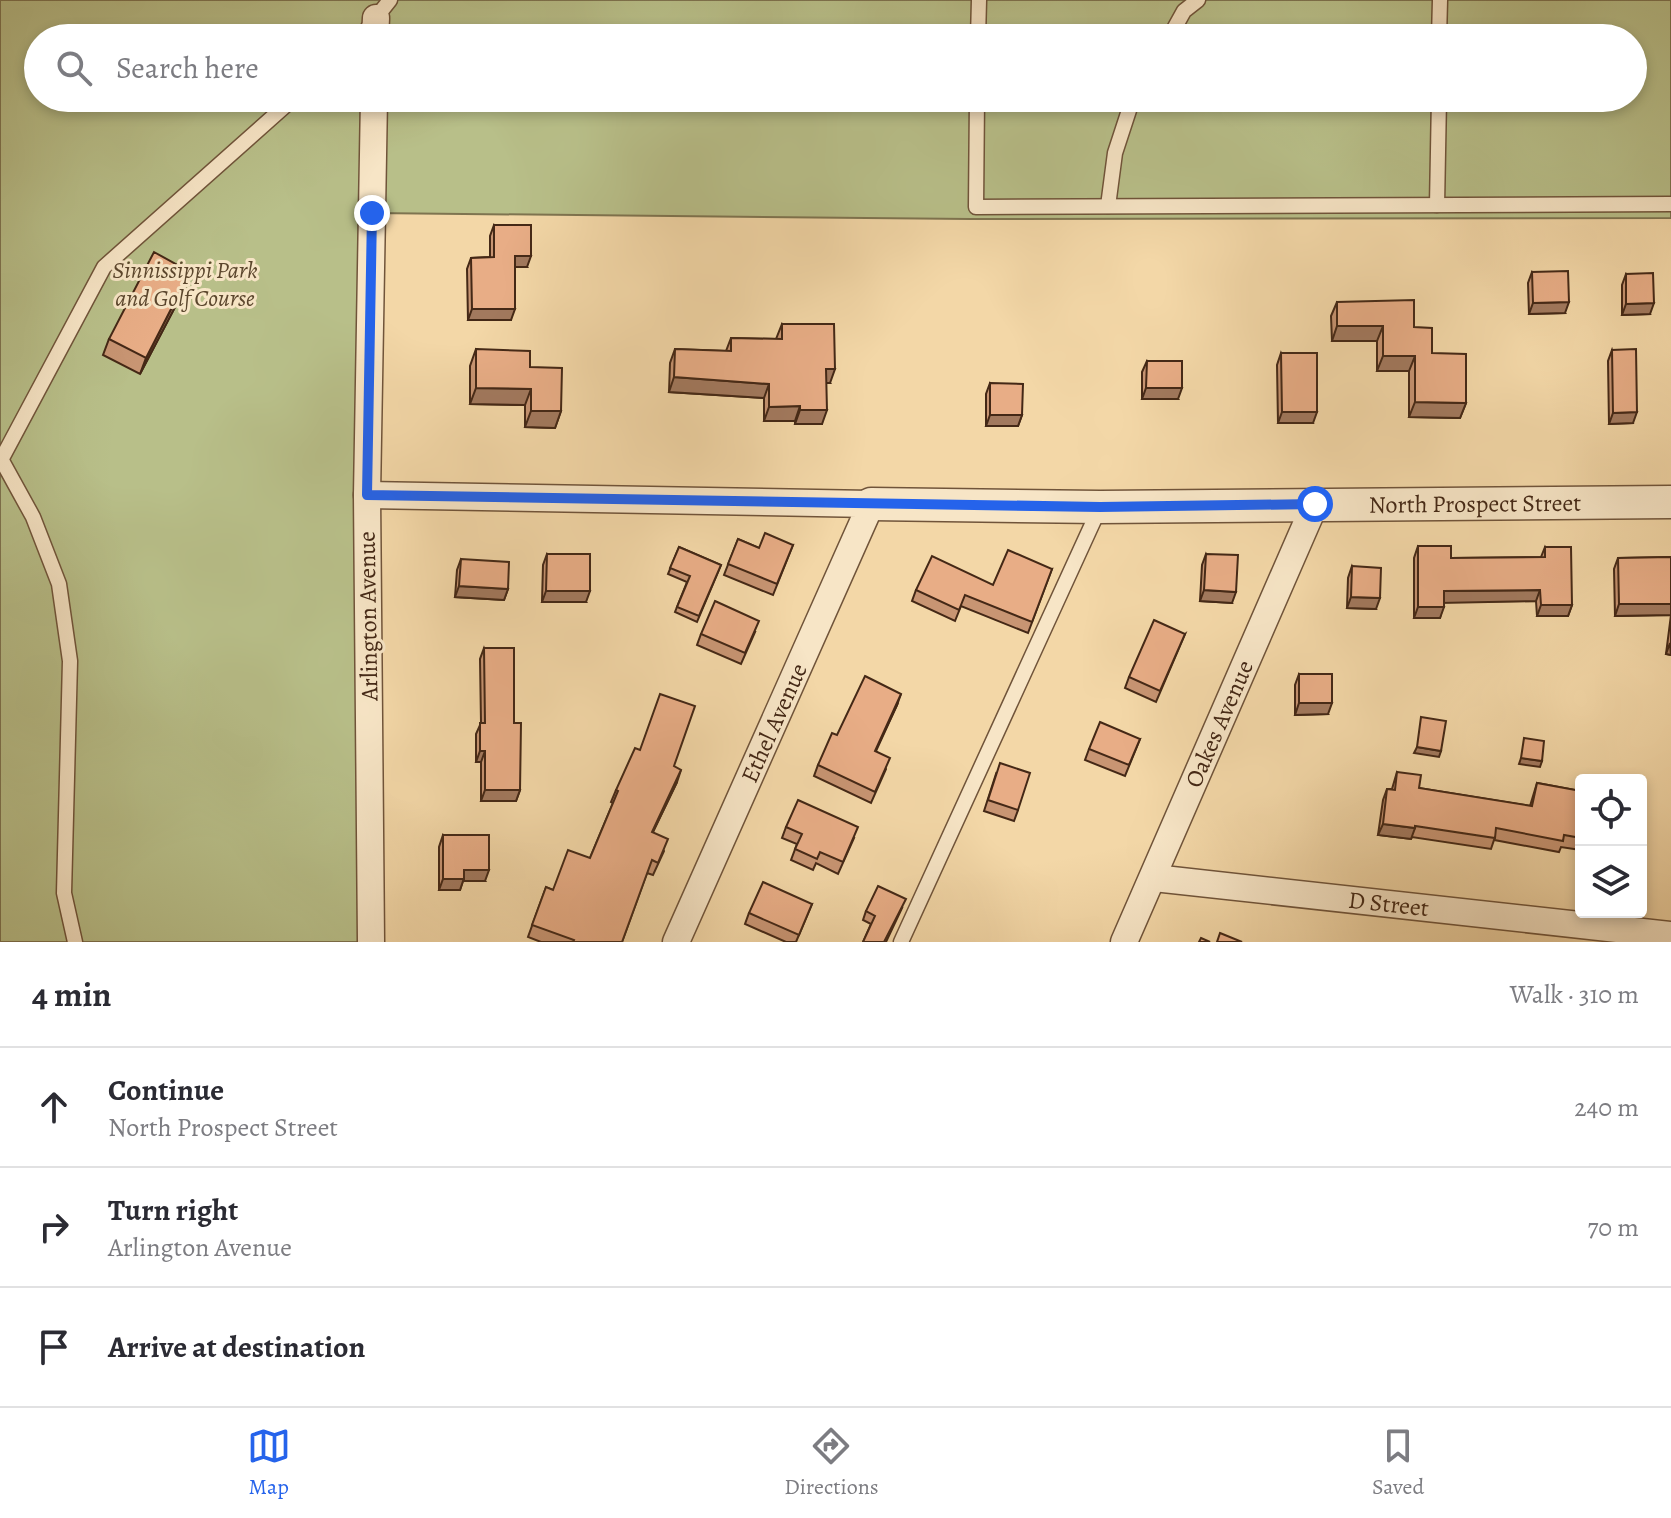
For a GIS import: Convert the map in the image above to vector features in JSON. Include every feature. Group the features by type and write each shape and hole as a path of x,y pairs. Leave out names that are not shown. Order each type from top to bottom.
{"street":[{"name":"Arlington Avenue","path":"371,942 367,495 374,112"},
{"name":"North Prospect Street","path":"367,495 1100,507 1671,502"},
{"name":"Ethel Avenue","path":"676,942 871,504"},
{"name":"Oakes Avenue","path":"1124,942 1315,504"},
{"name":"D Street","path":"1154,878 1671,935"}],"lane":[{"path":"978,24 979,0"},
{"path":"1177,24 1184,11 1198,0"},
{"path":"1439,24 1440,0"},
{"path":"75,942 64,893 70,661 59,584 33,517 1,460 104,267 278,112"},
{"path":"977,112 976,207 1671,204"},
{"path":"1108,206 1115,153 1128,112"},
{"path":"1437,205 1439,112"},
{"path":"901,942 1100,507"}],"green space":[{"name":"Sinnissippi Park and Golf Course","path":"0,0 1671,0 1671,218 970,219 372,213 371,942 0,942"}],"building":[{"path":"494,225 531,225 531,256 515,256 515,309 472,309 471,258 494,257"},
{"path":"154,252 190,272 146,358 109,339"},
{"path":"1568,271 1569,302 1533,303 1532,272"},
{"path":"1653,273 1654,303 1626,304 1626,274"},
{"path":"1414,300 1414,327 1432,328 1432,353 1466,354 1466,403 1415,402 1415,356 1383,356 1383,326 1337,326 1337,302"},
{"path":"782,324 834,324 835,369 826,369 827,410 800,410 800,406 769,407 769,384 674,377 675,349 731,351 731,338 782,339"},
{"path":"476,349 530,351 530,367 562,368 561,411 531,411 531,389 476,388"},
{"path":"1636,349 1637,412 1613,413 1612,350"},
{"path":"1281,353 1317,353 1317,412 1282,412"},
{"path":"1147,361 1182,361 1182,388 1146,388"},
{"path":"990,383 1023,384 1022,415 990,415"},
{"path":"765,533 793,545 777,584 728,564 738,539 759,548"},
{"path":"1418,546 1451,546 1451,558 1545,557 1545,547 1571,547 1572,605 1541,605 1540,590 1444,591 1444,607 1418,607"},
{"path":"679,547 721,565 699,616 677,607 690,576 670,568"},
{"path":"1008,550 1052,569 1032,622 965,595 959,610 916,590 932,556 993,585"},
{"path":"547,554 590,554 590,591 546,591"},
{"path":"1206,554 1238,555 1236,592 1204,590"},
{"path":"1671,557 1671,604 1619,604 1618,558"},
{"path":"461,559 509,562 508,589 459,586"},
{"path":"1352,566 1381,568 1380,598 1351,597"},
{"path":"715,601 759,621 745,653 701,634"},
{"path":"1154,620 1185,634 1160,691 1129,677"},
{"path":"484,648 514,648 514,723 521,723 520,790 485,790 485,751 480,751 480,723 485,723"},
{"path":"1299,674 1332,674 1332,703 1299,703"},
{"path":"865,676 901,694 875,751 890,758 875,792 818,765 832,733 837,735"},
{"path":"660,694 695,706 674,766 681,770 652,832 668,839 658,863 652,860 622,942 573,942 532,925 546,887 553,890 568,850 590,858 635,748 640,750"},
{"path":"1421,717 1446,721 1441,751 1417,747"},
{"path":"1100,722 1140,739 1129,765 1089,749"},
{"path":"1524,738 1544,741 1542,761 1521,758"},
{"path":"1000,763 1030,773 1018,810 988,800"},
{"path":"1397,772 1421,775 1419,788 1532,806 1537,783 1575,790 1575,837 1564,835 1563,841 1496,828 1495,838 1383,824 1387,789 1395,790"},
{"path":"798,800 858,827 843,862 820,852 817,859 795,849 802,834 786,827"},
{"path":"443,835 489,835 489,870 464,870 464,879 443,879"},
{"path":"763,882 812,904 799,935 749,913"},
{"path":"878,886 906,899 884,942 863,942 875,916 866,911"},
{"path":"1220,933 1242,942 1217,942"}],"route":[{"path":"372,213 367,495 1100,507 1315,504"}]}
